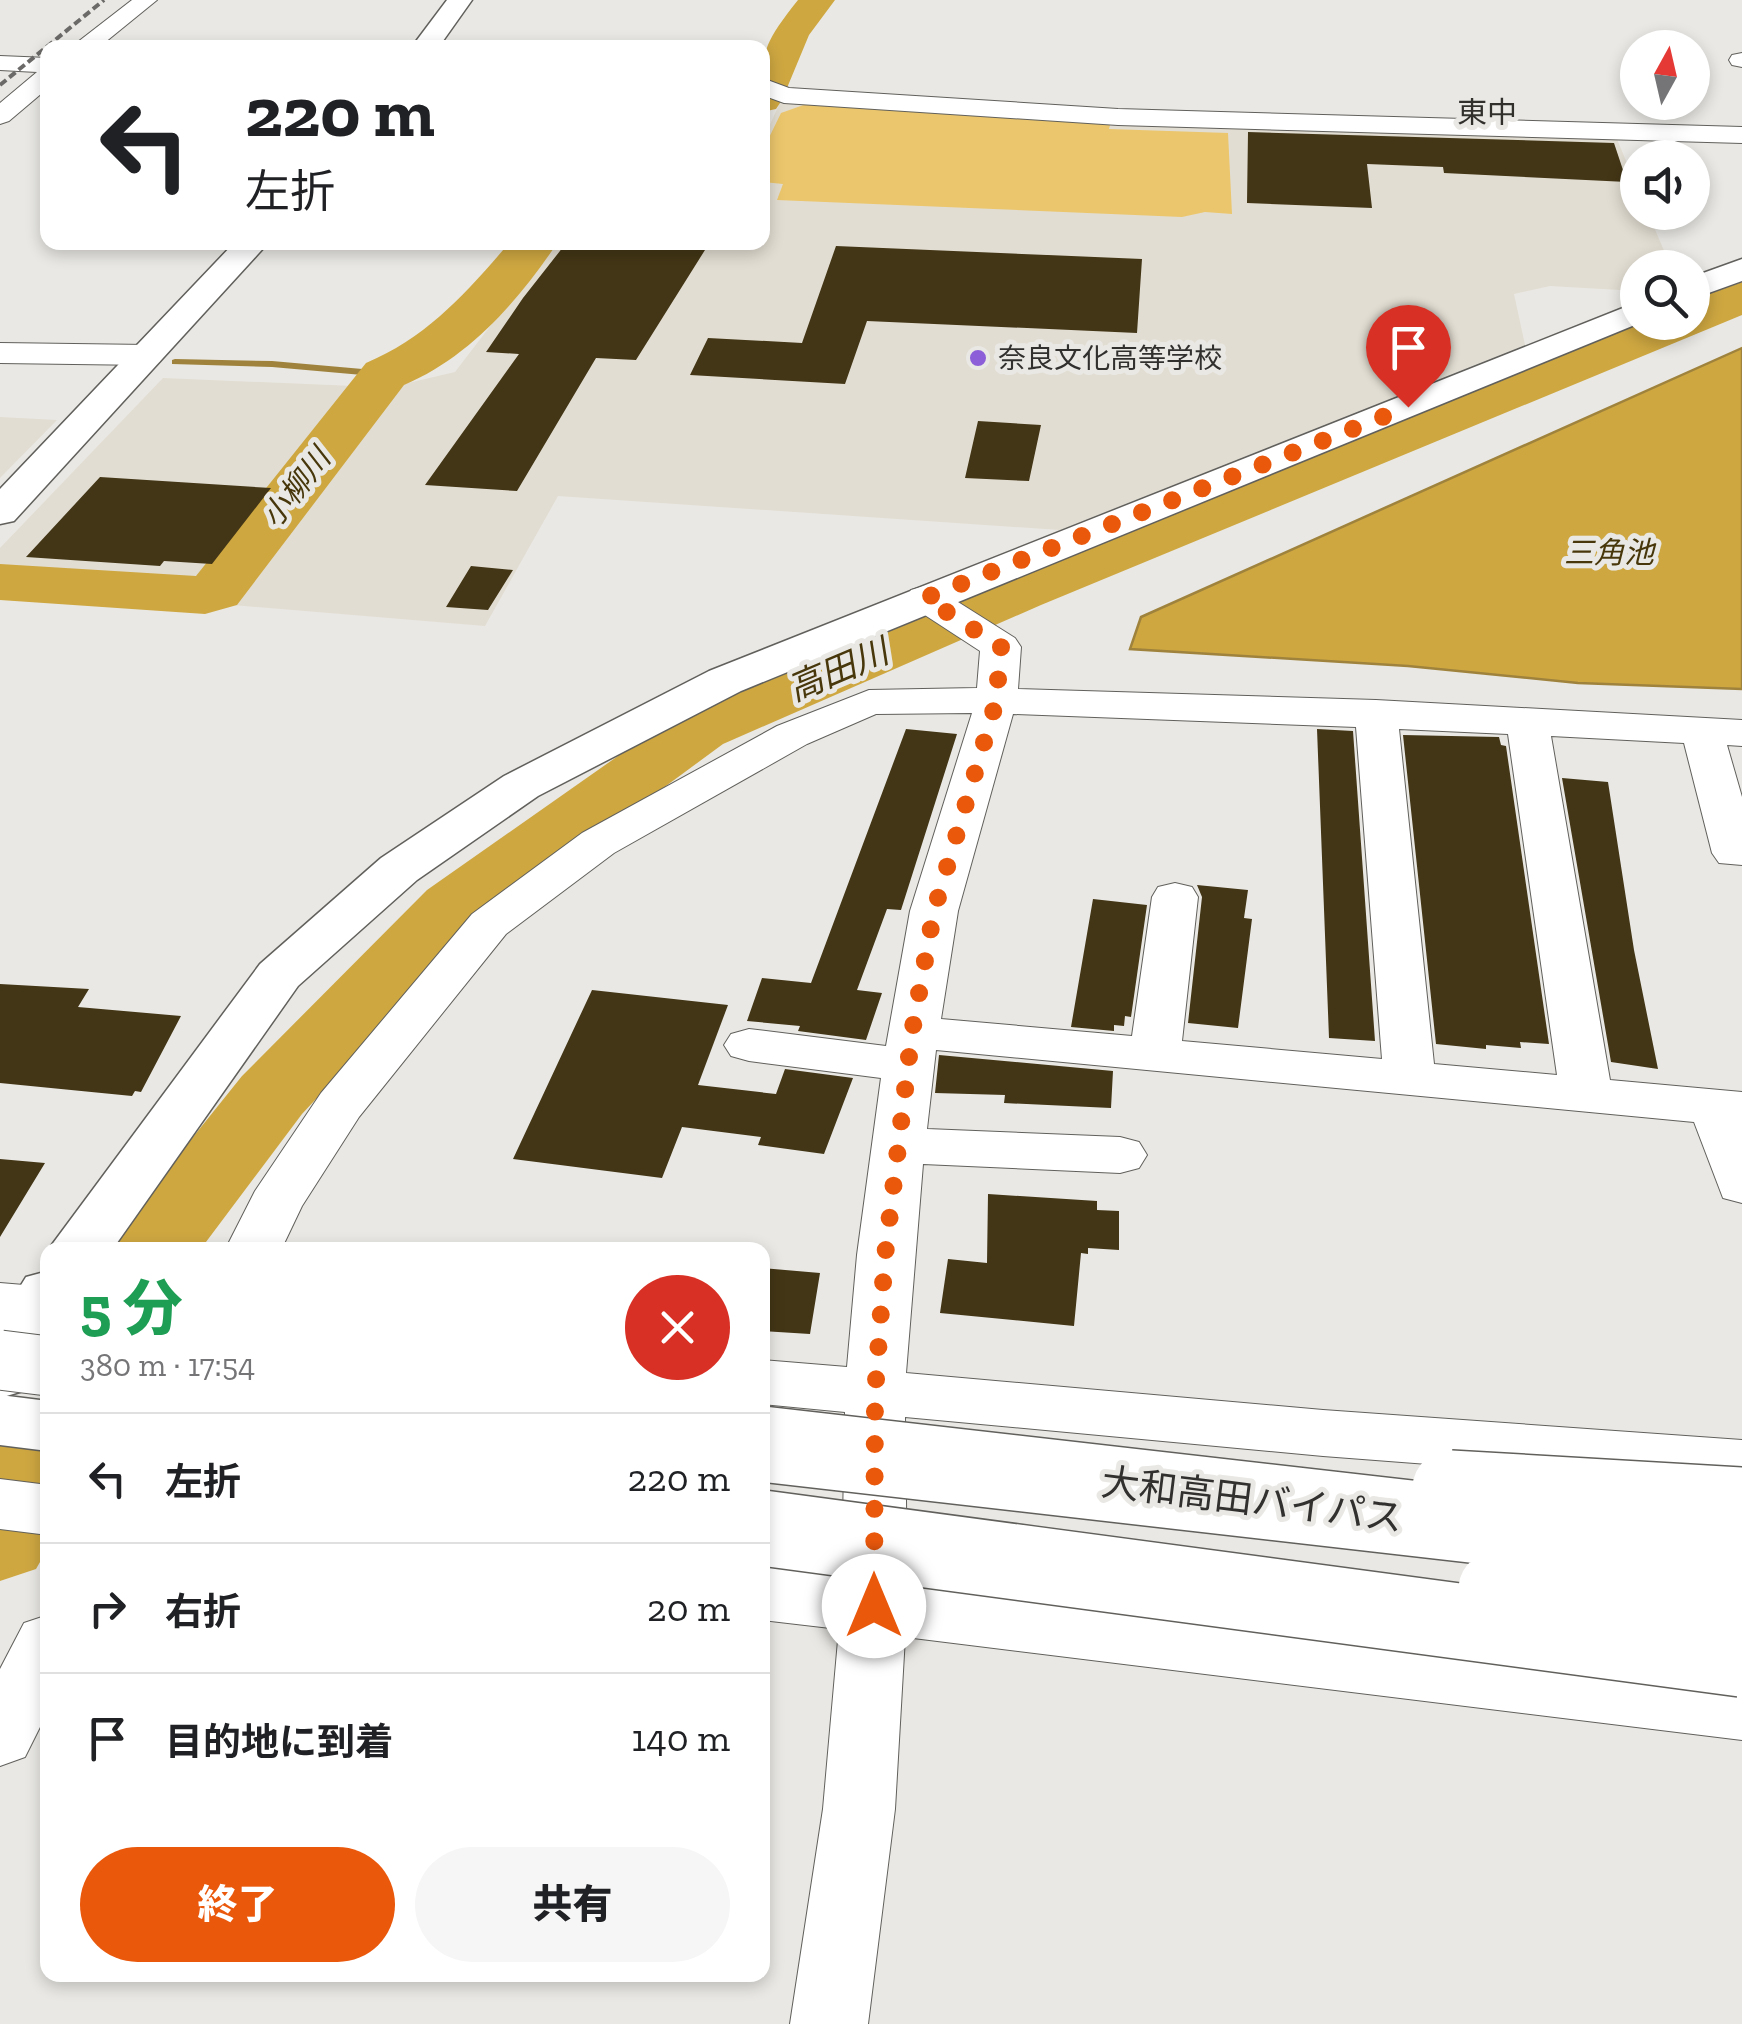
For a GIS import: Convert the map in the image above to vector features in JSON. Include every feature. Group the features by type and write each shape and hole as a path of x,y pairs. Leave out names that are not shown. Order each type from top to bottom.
{"main road":[{"path":"430,40 460,0"},
{"path":"0,512 246,250"},
{"path":"1710,281 1742,268"},
{"path":"85,1242 278,976 399,869 522,786 725,681 933,603 1620,319"},
{"path":"0,1360 36,1316"},
{"path":"0,1374 36,1316"},
{"path":"0,1420 40,1425"},
{"path":"795,1448 1742,1505"},
{"name":"大和高田バイパス","path":"795,1448 1742,1556"},
{"name":"大和高田バイパス","path":"770,1509 1742,1616"},
{"path":"770,1529 1742,1659"}],"street":[{"path":"93,40 146,0"},
{"path":"0,63 40,66"},
{"path":"0,116 40,82"},
{"path":"770,87 784,94 1118,117 1742,135"},
{"path":"0,353 148,354"},
{"path":"828,2024 859,1810 874,1606 875,1394 885,1256 910,1049 934,911 996,702 1001,647 933,603"},
{"path":"256,1242 275,1204 340,1105 489,924 598,843 792,735 870,702 1376,714 1722,732 1735,852"},
{"path":"1376,714 1409,1078"},
{"path":"1527,721 1586,1095"},
{"path":"1154,1054 1175,897"},
{"path":"750,1045 1154,1054 1729,1108 1742,1185"},
{"path":"899,1145 1120,1155"},
{"path":"770,1383 1304,1432 1742,1464"},
{"path":"0,1504 40,1509"},
{"path":"770,1594 1742,1711"},
{"path":"0,1736 40,1658"}],"shaded area":[{"name":"奈良文化高等学校","path":"782,98 1614,132 1620,146 1620,230 1655,230 1664,250 1620,250 1620,290 1550,286 1514,294 1525,345 1060,530 558,496 485,626 221,604 391,387 455,372 549,250 770,250 770,125"},
{"path":"812,102 1111,121 1109,129 1228,133 1232,214 1205,212 1182,217 777,200 783,184 770,183 770,136 781,113"},
{"path":"163,378 354,386 199,586 0,573 0,548"},
{"path":"0,417 57,420 0,478"}],"water":[{"name":"三角池","path":"1742,348 1742,689 1578,683 1408,666 1130,649 1141,617"}],"building":[{"path":"1248,132 1614,143 1620,161 1620,182 1444,173 1443,167 1367,164 1372,208 1247,203"},
{"path":"836,246 1142,259 1137,333 867,321 845,384 690,375 708,338 802,343"},
{"path":"561,250 705,250 636,360 596,358 517,491 425,485 519,354 486,352"},
{"path":"978,421 1041,425 1029,481 965,478"},
{"path":"100,477 271,488 212,564 164,561 160,566 26,557"},
{"path":"471,566 513,570 488,610 446,607"},
{"path":"906,729 957,734 901,910 887,909 857,990 882,993 866,1040 798,1031 800,1026 747,1021 762,978 811,983"},
{"path":"1317,729 1353,731 1375,1041 1329,1038"},
{"path":"1403,735 1499,737 1501,745 1506,746 1549,1044 1520,1042 1521,1048 1486,1045 1486,1049 1436,1044"},
{"path":"1562,778 1608,782 1634,950 1658,1069 1611,1062"},
{"path":"1197,885 1248,890 1244,918 1252,919 1238,1028 1188,1023 1202,897"},
{"path":"1093,899 1147,905 1131,1017 1125,1016 1124,1026 1114,1025 1114,1031 1071,1027"},
{"path":"0,984 89,989 78,1007 181,1016 141,1092 135,1091 132,1096 0,1083"},
{"path":"592,990 728,1005 698,1085 776,1094 785,1069 853,1078 824,1154 758,1145 761,1137 682,1127 662,1178 513,1159"},
{"path":"939,1055 1113,1071 1111,1108 1004,1103 1005,1095 935,1093"},
{"path":"0,1159 45,1163 0,1237"},
{"path":"988,1194 1097,1201 1097,1210 1119,1211 1119,1250 1088,1248 1088,1254 1081,1253 1074,1326 940,1313 948,1259 987,1263"},
{"path":"770,1269 820,1273 810,1334 770,1332"}],"waterway":[{"name":"小柳川","path":"770,82 791,34 817,0"},
{"name":"小柳川","path":"0,582 205,595 215,592 385,374 409,364 450,336 486,301 528,250"},
{"name":"高田川","path":"1710,310 1742,297"},
{"name":"高田川","path":"158,1242 272,1095 454,906 699,730 1019,592 1636,340"},
{"path":"175,362 272,364 385,374"},
{"name":"高田川","path":"0,1540 40,1463"}],"railway":[{"path":"55,40 104,0"},
{"path":"0,85 40,52"}],"place":[{"name":"奈良文化高等学校","path":"978,358"}],"district":[{"name":"東中","path":"1487,113"}],"route":[{"path":"874,1606 875,1394 885,1256 912,1032 934,911 996,702 1001,647 925,598 1408,407"}]}
